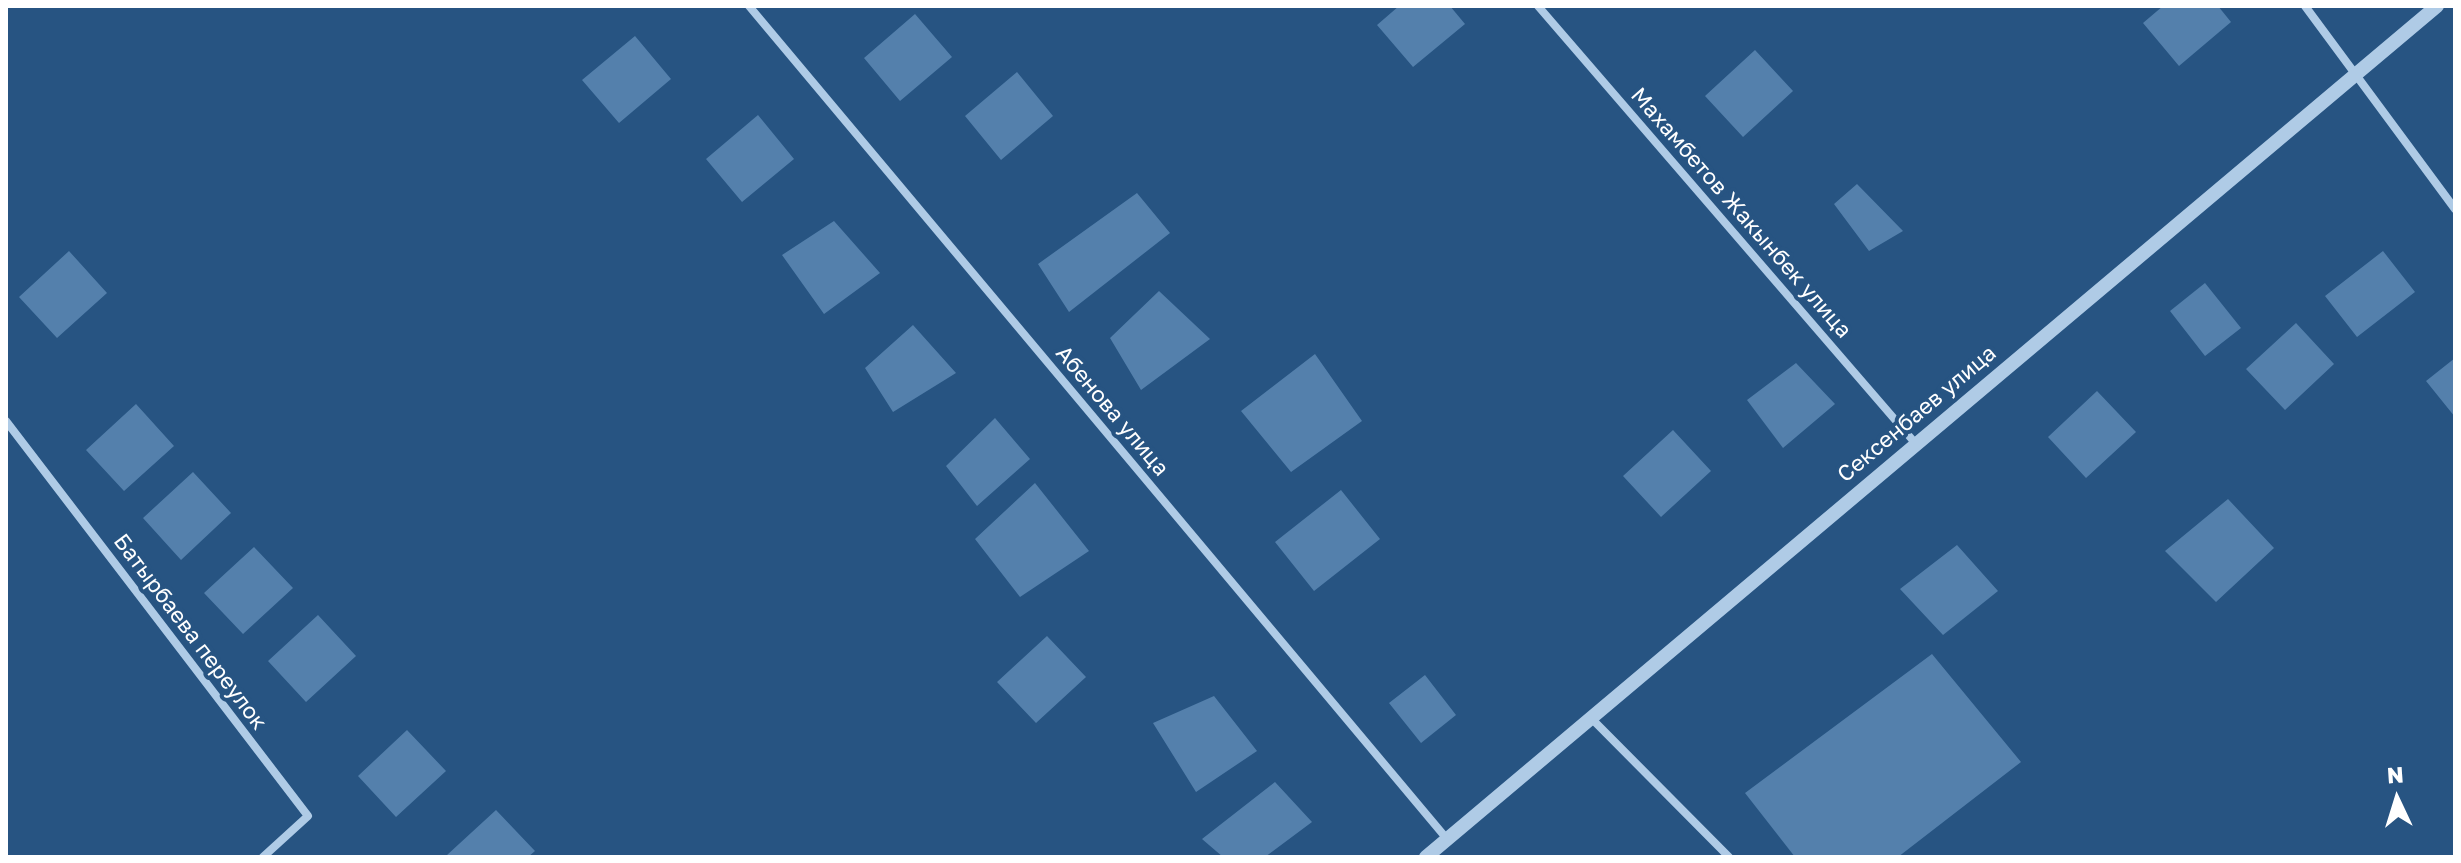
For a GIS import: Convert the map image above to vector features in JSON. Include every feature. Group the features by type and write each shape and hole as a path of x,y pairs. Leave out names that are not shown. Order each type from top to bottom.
{"street":[{"name":"Абенова улица","path":"749,6 1447,839"},
{"name":"Махамбетов Жакынбек улица","path":"1538,6 1916,444"},
{"path":"2305,6 2455,209"},
{"name":"Сексенбаев улица","path":"1426,857 2437,6"},
{"name":"Батырбаева переулок","path":"6,421 308,816 263,857"},
{"path":"1591,718 1729,857"}],"building":[{"path":"1399,6 1450,6 1465,24 1413,67 1377,25"},
{"path":"2163,6 2218,6 2231,22 2179,66 2143,23"},
{"path":"915,14 952,57 900,101 864,58"},
{"path":"635,36 671,79 619,123 582,80"},
{"path":"1755,50 1793,91 1743,137 1705,96"},
{"path":"1017,72 1053,116 1001,160 965,116"},
{"path":"758,115 794,159 742,202 706,159"},
{"path":"1857,184 1903,231 1869,251 1834,204"},
{"path":"1137,193 1170,233 1069,312 1038,264"},
{"path":"834,221 880,273 824,314 782,255"},
{"path":"69,251 107,293 57,338 19,297"},
{"path":"2383,251 2415,292 2357,337 2325,296"},
{"path":"2205,283 2241,328 2205,356 2170,311"},
{"path":"1159,291 1210,339 1141,390 1110,338"},
{"path":"2296,323 2334,364 2285,410 2246,369"},
{"path":"913,325 956,373 893,412 865,368"},
{"path":"1315,354 1362,421 1291,472 1241,411"},
{"path":"2455,358 2455,417 2426,381"},
{"path":"1796,363 1835,404 1783,448 1747,400"},
{"path":"2097,391 2136,432 2086,478 2048,437"},
{"path":"136,404 174,446 124,491 86,450"},
{"path":"995,418 1030,459 977,506 946,466"},
{"path":"1673,430 1711,471 1661,517 1623,476"},
{"path":"193,472 231,513 181,560 143,518"},
{"path":"1035,483 1089,551 1020,597 975,539"},
{"path":"1341,490 1380,539 1314,591 1275,542"},
{"path":"2228,499 2274,548 2216,602 2165,551"},
{"path":"1957,545 1998,591 1943,635 1900,589"},
{"path":"254,547 293,588 243,634 204,593"},
{"path":"318,615 356,656 306,702 268,661"},
{"path":"1047,636 1086,677 1036,723 997,682"},
{"path":"1932,654 2021,762 1898,857 1795,857 1745,793"},
{"path":"1425,675 1456,715 1421,743 1389,703"},
{"path":"1214,696 1257,751 1196,792 1153,723"},
{"path":"407,730 446,771 396,817 358,776"},
{"path":"1275,782 1312,822 1265,857 1223,857 1202,839"},
{"path":"496,810 535,851 528,857 448,857 447,855"}]}
